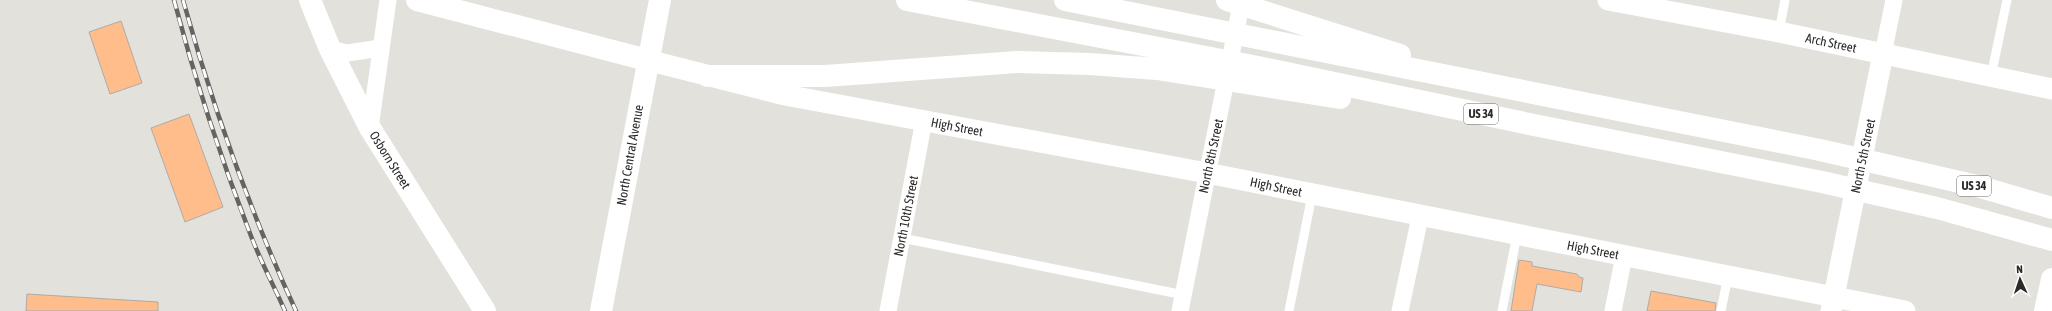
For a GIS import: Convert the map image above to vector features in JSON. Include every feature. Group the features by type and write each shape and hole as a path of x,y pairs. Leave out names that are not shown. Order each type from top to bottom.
{"main road":[{"name":"Osborn Street","path":"310,0 330,49 370,128 485,311"},
{"path":"417,0 647,60"},
{"name":"US 34","path":"907,0 1258,67 1534,125 1829,184 1937,208 2052,240"},
{"name":"US 34","path":"1065,0 1896,166 2052,208"},
{"path":"1227,0 1504,88"},
{"name":"North Central Avenue","path":"603,311 647,60 659,1"},
{"path":"708,76 825,76 1017,62 1090,64 1158,69 1282,90 1534,125"}],"street":[{"path":"370,128 388,0"},
{"name":"North 8th Street","path":"1182,303 1242,0"},
{"name":"Arch Street","path":"1608,0 1675,6 1778,32 2052,89"},
{"name":"North 5th Street","path":"1833,304 1894,0"},
{"path":"330,49 347,53 381,48"},
{"name":"High Street","path":"647,60 785,95 1207,173 1312,195 1728,276 1833,304 1905,311"},
{"name":"North 10th Street","path":"888,311 924,120"},
{"path":"1400,311 1420,216"},
{"path":"1613,311 1624,256"}],"lane":[{"path":"1778,32 1785,0"},
{"path":"1991,76 2007,0"},
{"path":"1289,311 1312,195"},
{"path":"1502,311 1517,235"},
{"path":"902,238 1182,303"},
{"path":"1721,311 1728,276"}],"building":[{"path":"121,21 142,83 110,94 89,32"},
{"path":"189,114 223,207 185,222 151,128"},
{"path":"1519,260 1532,262 1532,266 1577,274 1579,277 1583,278 1581,292 1537,284 1532,311 1511,311"},
{"path":"1651,291 1716,303 1715,311 1647,311"},
{"path":"27,294 158,302 158,311 26,311"}],"railway":[{"path":"174,0 200,90 229,178 255,246 285,311"},
{"path":"183,0 207,80 233,158 263,235 296,311"}]}
